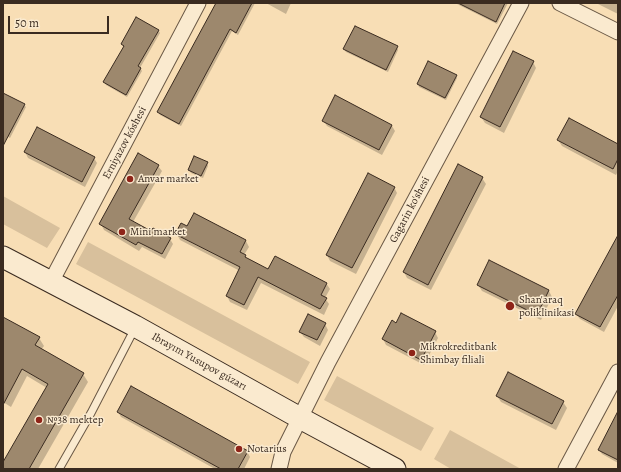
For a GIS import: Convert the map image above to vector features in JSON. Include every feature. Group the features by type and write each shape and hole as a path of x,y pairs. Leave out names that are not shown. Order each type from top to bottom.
{"main road":[{"name":"Ibrayım Yusupov gúzarı","path":"3,257 136,326 300,418 395,469"}],"street":[{"name":"Erniyazov kóshesi","path":"52,282 198,3"},
{"name":"Gagarin ko'shesi","path":"279,469 284,452 328,362 521,3"},
{"path":"560,3 618,32"},
{"path":"566,469 618,372"}],"lane":[{"path":"58,469 91,413 136,326"}],"shaded area":[{"path":"3,196 60,228 47,248 3,224"},
{"path":"88,242 310,362 298,384 76,264"},
{"path":"337,376 434,428 421,451 324,400"},
{"path":"450,430 521,469 451,469 434,459"}],"building":[{"path":"216,3 252,3 236,33 230,29 179,124 157,112"},
{"path":"458,3 505,3 496,22"},
{"path":"136,17 159,30 138,66 141,68 126,95 103,82 124,46 121,44"},
{"path":"355,26 398,46 386,70 343,49"},
{"path":"513,51 534,61 500,127 480,117"},
{"path":"428,61 457,75 445,98 417,84"},
{"path":"3,93 25,104 3,146"},
{"path":"335,95 392,125 379,150 322,121"},
{"path":"569,118 618,144 618,159 613,169 557,140"},
{"path":"37,127 95,157 82,182 24,152"},
{"path":"138,153 159,165 129,219 151,231 153,228 171,238 162,254 138,242 136,245 99,224"},
{"path":"194,156 208,162 201,176 188,170"},
{"path":"458,164 483,177 428,285 403,272"},
{"path":"368,173 395,187 352,268 326,255"},
{"path":"194,213 246,240 240,252 246,255 245,257 268,269 275,256 327,283 321,295 327,298 320,309 258,277 244,305 226,296 240,267 175,234 181,223 187,226"},
{"path":"618,235 618,295 600,327 575,314"},
{"path":"489,260 549,290 537,315 477,285"},
{"path":"401,313 436,331 421,360 382,339 392,320 396,323"},
{"path":"308,314 326,323 317,340 299,332"},
{"path":"3,317 40,337 35,345 84,373 29,469 3,469 3,462 48,384 22,369 3,405"},
{"path":"508,372 564,401 552,424 496,396"},
{"path":"131,386 248,451 238,469 221,469 117,412"},
{"path":"618,411 618,460 598,450"}],"place":[{"name":"Anvar market","path":"130,179"},
{"name":"Mini market","path":"122,232"},
{"name":"Shan'araq poliklinikasi","path":"510,306"},
{"name":"Mikrokreditbank Shimbay filiali","path":"412,353"},
{"name":"№38 mektep","path":"39,420"},
{"name":"Notarius","path":"239,449"}]}
